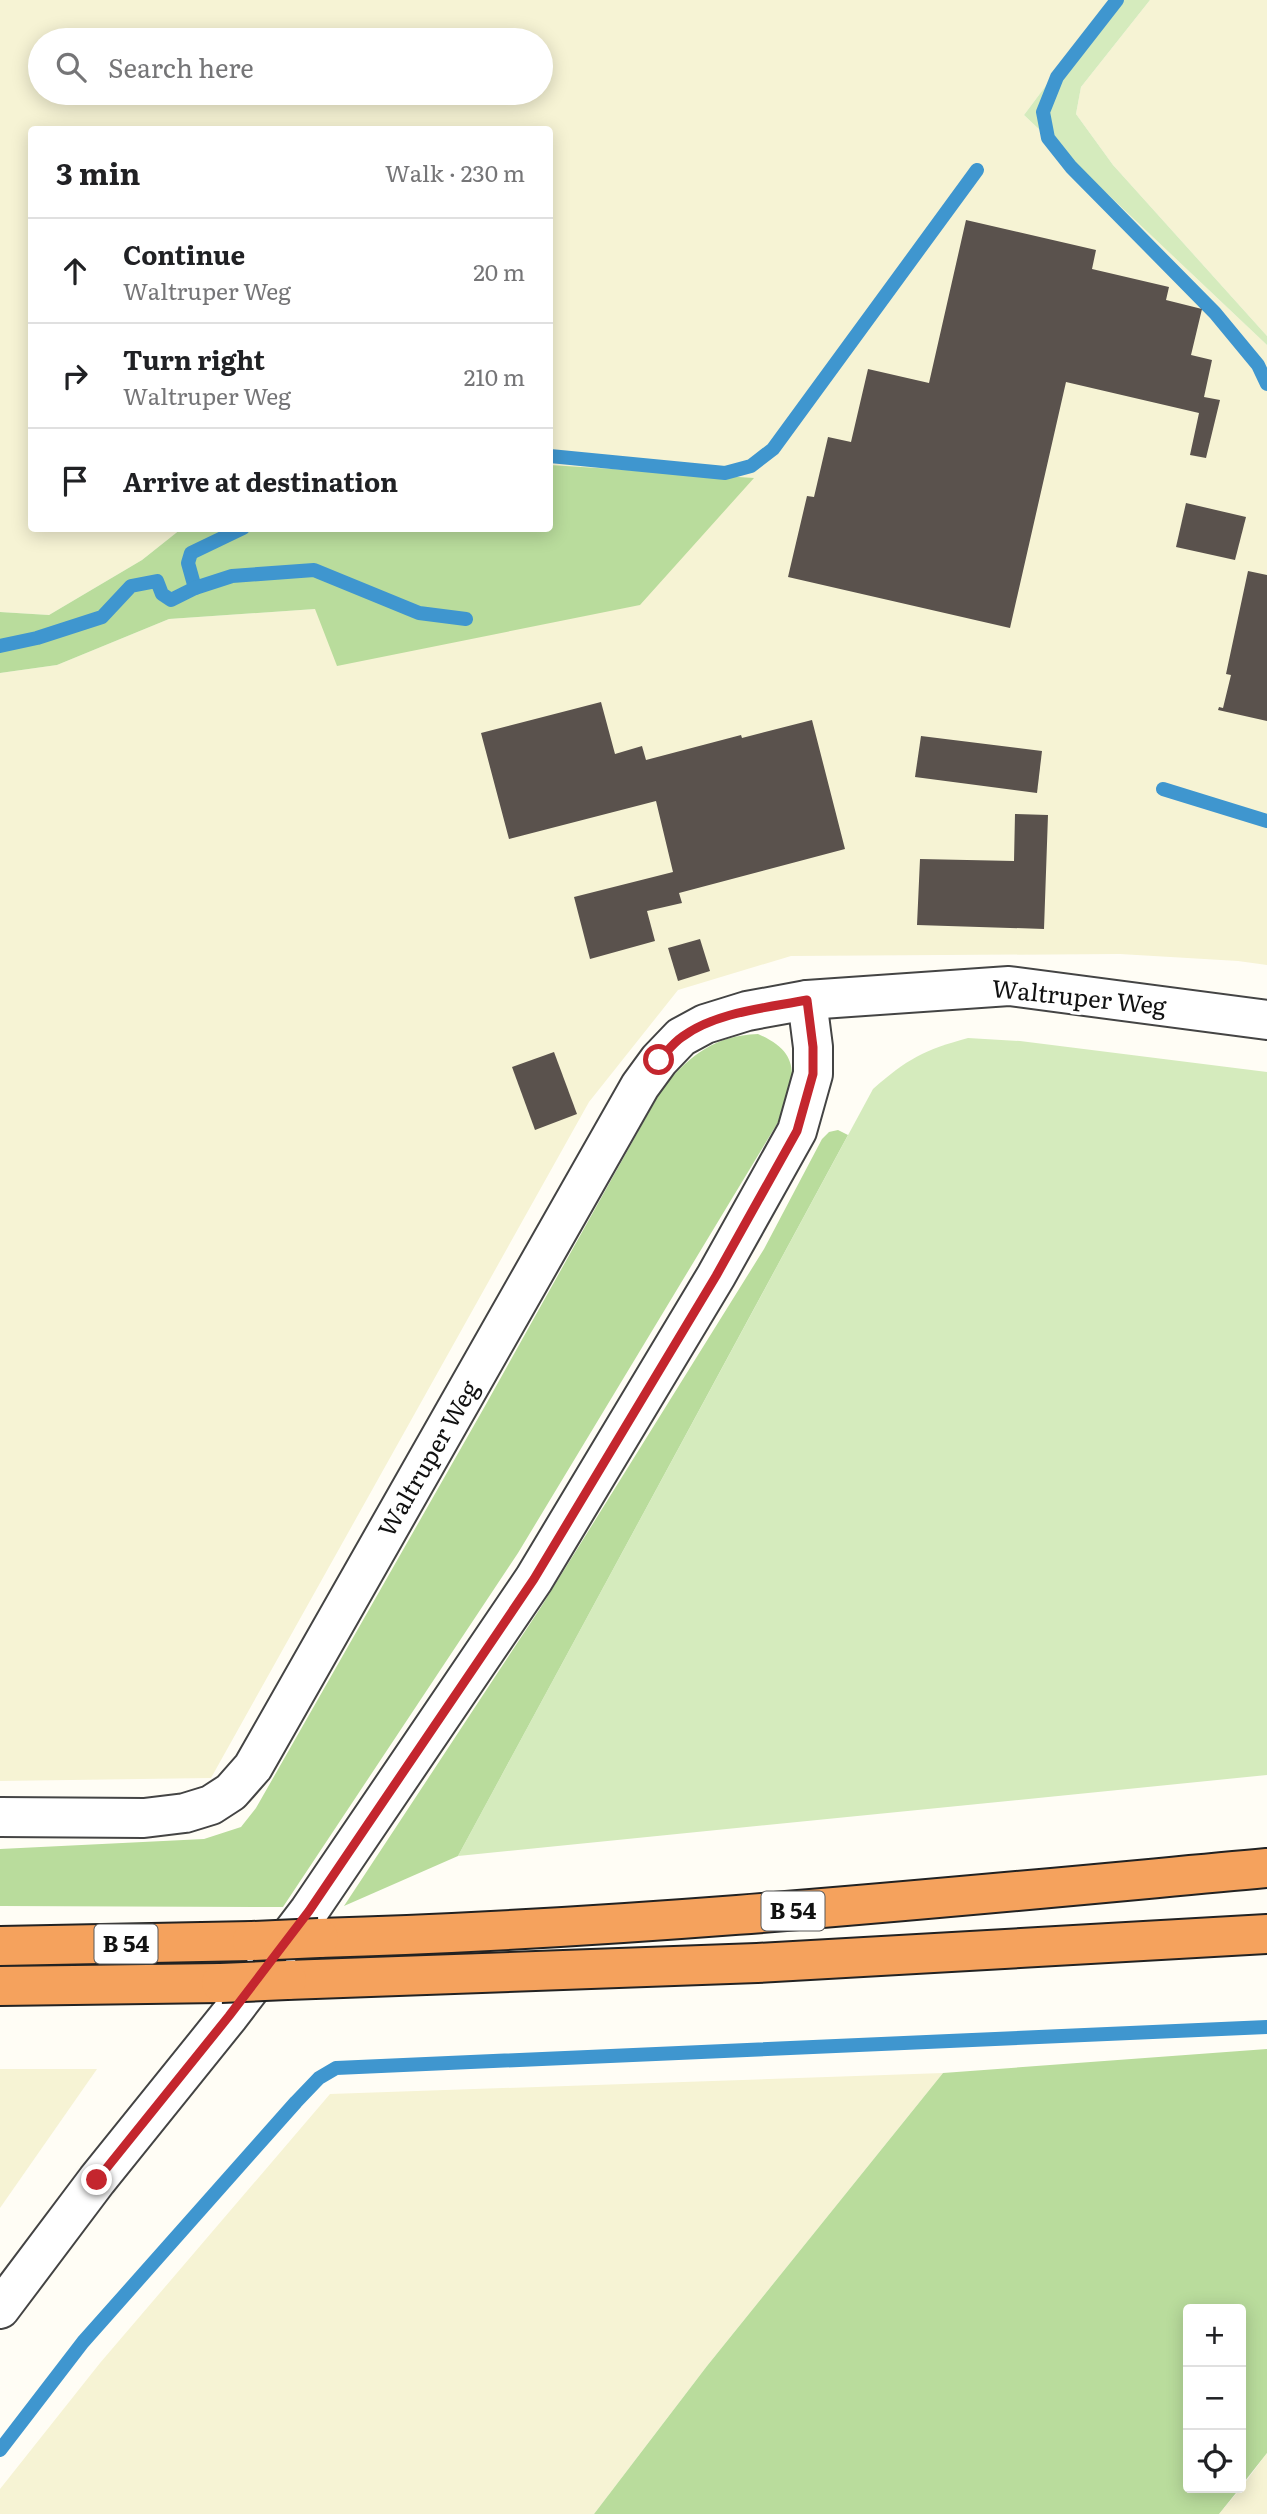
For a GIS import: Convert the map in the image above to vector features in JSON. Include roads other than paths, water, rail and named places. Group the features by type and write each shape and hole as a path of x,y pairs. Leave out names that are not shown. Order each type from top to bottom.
{"highway":[{"name":"B 54","path":"0,1946 442,1935 842,1908 1267,1868"},
{"name":"B 54","path":"0,1986 221,1983 757,1964 1267,1934"}],"street":[{"name":"Waltruper Weg","path":"0,1817 144,1818 185,1813 211,1805 243,1781 315,1660 640,1086 659,1060 681,1037 705,1024 807,1000 1009,986 1267,1020"},
{"path":"0,2309 97,2180 229,2016 309,1911 534,1579 716,1276 797,1131 813,1074 813,1047 807,1000"}],"waterway":[{"path":"1117,0 1057,77 1043,112 1048,138 1071,167 1215,313 1258,365 1267,384"},
{"path":"553,456 725,473 751,466 773,449 977,170"},
{"path":"195,588 188,563 191,553 235,532"},
{"path":"0,646 37,638 102,617 131,586 157,581 162,594 171,600 195,588 232,576 314,570 419,613 466,619"},
{"path":"1163,789 1267,821"},
{"path":"0,2450 83,2342 296,2102 319,2078 336,2068 1267,2027"}]}
